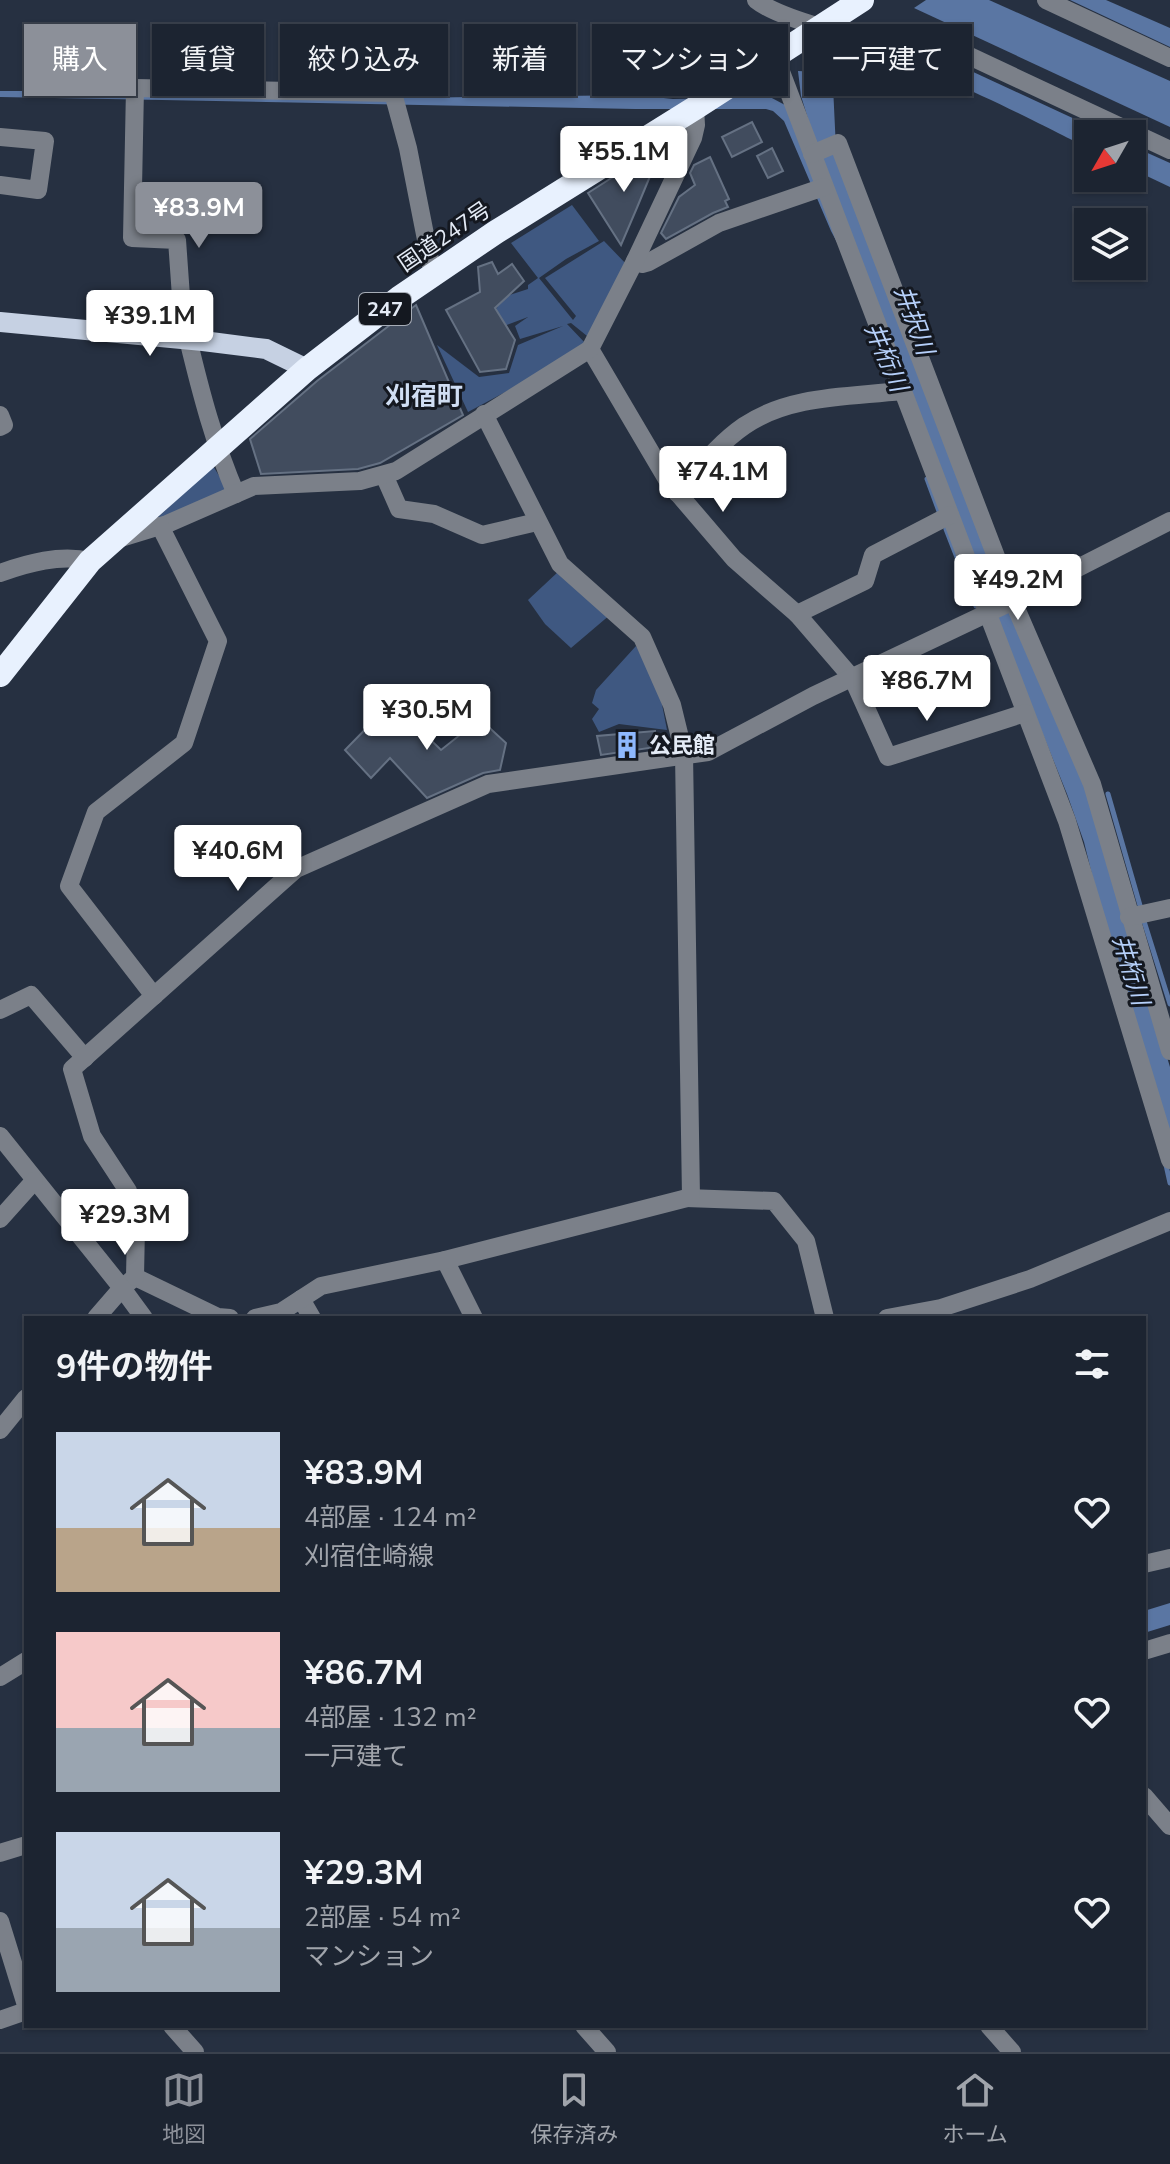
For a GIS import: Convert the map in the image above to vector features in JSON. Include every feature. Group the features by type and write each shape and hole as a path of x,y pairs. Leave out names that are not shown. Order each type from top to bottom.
{"highway":[{"name":"国道247号","path":"788,48 862,0"},
{"name":"国道247号","path":"0,675 90,561 307,369 496,232 713,96"}],"main road":[{"path":"0,322 266,349 307,369"}],"street":[{"path":"756,0 770,10 827,22 846,35 890,42 931,38 1170,150"},
{"path":"1046,0 1170,58"},
{"path":"236,494 217,448 186,339 177,240 132,238 135,88 393,93 408,148 433,275"},
{"path":"788,90 812,153 819,189 950,515 1067,821 1170,1160"},
{"path":"111,541 160,526 254,486 360,481 396,471 590,349 693,138 695,108"},
{"path":"0,137 45,141 38,190 0,185"},
{"path":"812,153 838,143 1013,601 1092,784 1170,1051"},
{"path":"635,261 647,263 719,223 819,189"},
{"path":"590,349 669,483 734,559 797,614 853,679 888,757 1025,713"},
{"path":"677,493 723,443 763,415 806,401 901,391"},
{"path":"264,1316 281,1312 321,1286 445,1260 691,1197 684,754 672,705 642,637 560,564 484,414"},
{"path":"0,415 4,425 0,427"},
{"path":"384,475 399,509 434,514 482,535 537,522"},
{"path":"797,614 865,581 873,555 950,515"},
{"path":"98,1316 129,1282 136,1227 128,1191 92,1136 72,1069 296,869 488,784 708,752 813,696 1013,601 1170,521"},
{"path":"154,996 69,886 96,812 184,743 218,641 160,526"},
{"path":"0,573 23,565 72,557 90,561"},
{"path":"1129,917 1170,908"},
{"path":"0,1010 31,995 85,1058"},
{"path":"0,1136 34,1181 129,1282 143,1316"},
{"path":"0,1219 34,1181"},
{"path":"686,1198 774,1201 806,1241 825,1316"},
{"path":"898,1316 941,1308 1030,1279 1170,1221"},
{"path":"445,1260 473,1316"},
{"path":"129,1282 215,1316"},
{"path":"301,1299 311,1316"},
{"path":"0,1430 24,1400"},
{"path":"1146,1564 1170,1558"},
{"path":"1146,1650 1170,1643"},
{"path":"0,1677 24,1662"},
{"path":"1146,1798 1170,1826"},
{"path":"0,1853 24,1846"},
{"path":"0,1921 24,1998"},
{"path":"0,2020 24,2012"},
{"path":"174,2028 195,2052"},
{"path":"586,2028 607,2052"},
{"path":"991,2028 1012,2052"}],"shaded area":[{"path":"572,205 599,241 539,278 573,320 576,316 545,278 604,241 629,267 592,340 571,323 567,324 587,345 584,350 468,412 437,345 479,377 509,373 518,345 563,326 520,339 515,326 528,317 483,334 476,324 497,308 500,298 528,289 528,285 538,278 511,243"},
{"path":"213,466 228,490 155,520"},
{"path":"559,571 611,614 571,648 545,624 528,600"},
{"path":"636,646 659,689 667,730 619,724 599,732 592,719 599,709 592,703 596,690"}],"water":[{"path":"926,0 989,0 1170,81 1170,127 972,35 972,24 948,24 914,8"},
{"path":"1070,0 1106,0 1170,28 1170,47"},
{"name":"井桁川","path":"798,71 804,71 804,96 833,96 836,149 1089,787 1110,871 1170,1067 1170,1134 1104,923 1084,842 826,177 801,96"},
{"path":"972,71 1077,120 1074,120 1074,141 972,91"},
{"name":"井択川","path":"0,91 24,91 24,96 136,96 136,91 152,92 152,96 770,97 785,105 859,284 831,231 784,121 766,109 0,97"},
{"path":"1146,152 1170,163 1170,187 1146,176"},
{"path":"1170,1603 1170,1625 1146,1632 1146,1610"}],"building":[{"path":"752,122 762,142 732,157 722,137"},
{"path":"663,145 636,210 621,245 588,193"},
{"path":"772,148 783,171 768,178 757,156"},
{"path":"710,157 729,199 725,201 728,207 666,239 661,233 679,197 695,185 690,173 694,165"},
{"path":"492,262 498,274 512,264 524,281 495,308 515,340 506,369 480,372 446,310 480,292 478,267"},
{"path":"416,305 463,415 380,463 358,469 261,474 250,439 317,381"},
{"path":"392,702 441,750 480,719 506,743 500,770 483,773 427,798 390,758 371,778 345,750"},
{"name":"公民館","path":"655,731 656,747 601,755 597,736"}],"waterway":[{"path":"927,479 940,514"},
{"path":"946,529 976,606"},
{"path":"1108,794 1141,909"},
{"path":"1143,918 1170,1004"},
{"path":"1166,1165 1170,1183"}],"place":[{"name":"公民館","path":"627,745"}],"district":[{"name":"刈宿町","path":"424,396"}]}
